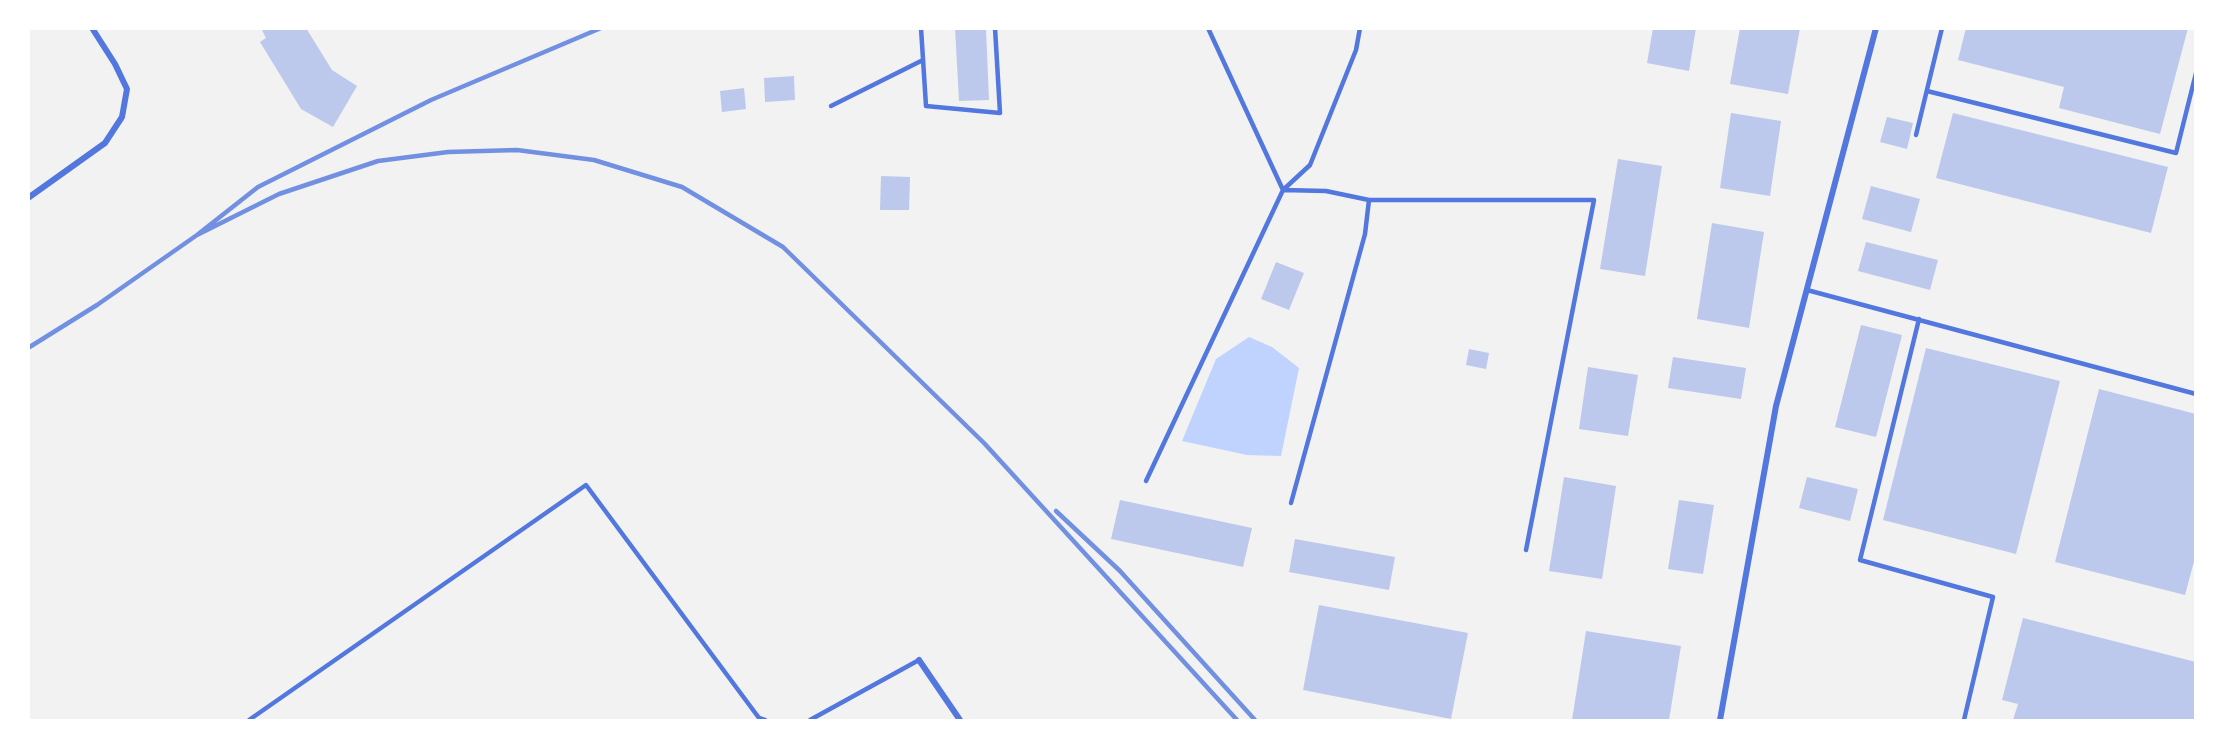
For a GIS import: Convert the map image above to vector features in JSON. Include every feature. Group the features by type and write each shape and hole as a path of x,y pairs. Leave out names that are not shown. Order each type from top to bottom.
{"street":[{"path":"28,198 105,143 122,117 127,89 115,64 92,28"},
{"path":"1720,720 1776,406 1876,28"},
{"path":"919,660 960,720"}],"lane":[{"path":"921,28 926,106 1000,113 995,28"},
{"path":"1208,28 1283,190"},
{"path":"1146,481 1283,190 1310,165 1356,50 1360,28"},
{"path":"1916,135 1942,28"},
{"path":"831,106 923,60"},
{"path":"1927,91 2176,153 2196,73"},
{"path":"1283,190 1326,191 1369,200 1594,200 1526,550"},
{"path":"1292,503 1365,234 1369,200"},
{"path":"1807,290 2196,394"},
{"path":"1919,320 1860,560 1993,597 1964,720"},
{"path":"249,720 586,485 759,718 765,720"},
{"path":"810,720 919,660"}],"water":[{"path":"1249,337 1272,347 1299,368 1281,456 1247,455 1182,441 1216,359"}],"building":[{"path":"261,28 306,28 332,70 357,86 333,127 301,109 260,42 266,38"},
{"path":"955,28 986,28 989,100 959,101"},
{"path":"1653,28 1696,28 1689,71 1647,63"},
{"path":"1740,28 1800,28 1788,94 1730,84"},
{"path":"1966,28 2188,28 2160,134 2059,108 2064,87 1958,60"},
{"path":"794,76 795,100 765,102 764,78"},
{"path":"744,88 746,109 722,112 720,91"},
{"path":"1731,113 1781,121 1770,196 1720,188"},
{"path":"1953,113 2168,167 2151,233 1936,178"},
{"path":"1887,117 1913,123 1907,149 1880,142"},
{"path":"1618,159 1662,166 1645,276 1600,269"},
{"path":"881,176 910,177 909,210 880,210"},
{"path":"1871,186 1920,199 1911,232 1862,219"},
{"path":"1712,223 1764,232 1749,328 1697,319"},
{"path":"1866,242 1938,260 1930,290 1858,271"},
{"path":"1276,262 1304,273 1289,310 1261,299"},
{"path":"1861,325 1902,335 1876,437 1835,427"},
{"path":"1926,348 2060,381 2016,554 1883,520"},
{"path":"1469,349 1489,353 1486,369 1466,365"},
{"path":"1673,357 1746,368 1741,399 1668,388"},
{"path":"1588,367 1638,375 1628,436 1579,429"},
{"path":"2099,389 2196,414 2196,554 2185,595 2055,562"},
{"path":"1564,477 1616,486 1602,579 1549,571"},
{"path":"1807,477 1858,489 1850,521 1799,508"},
{"path":"1120,500 1252,528 1243,567 1111,539"},
{"path":"1679,500 1714,505 1703,574 1668,569"},
{"path":"1295,539 1395,557 1389,590 1289,572"},
{"path":"1319,605 1468,633 1451,719 1303,690"},
{"path":"2023,618 2196,662 2196,720 2013,720 2018,704 2002,700"},
{"path":"1586,631 1681,646 1669,720 1572,720"}],"railway":[{"path":"28,348 97,305 197,235 258,187 431,100 601,28"},
{"path":"197,235 279,194 378,161 448,152 517,150 594,160 682,187 783,247 984,443 1237,720"},
{"path":"1056,511 1120,571 1255,720"}]}
